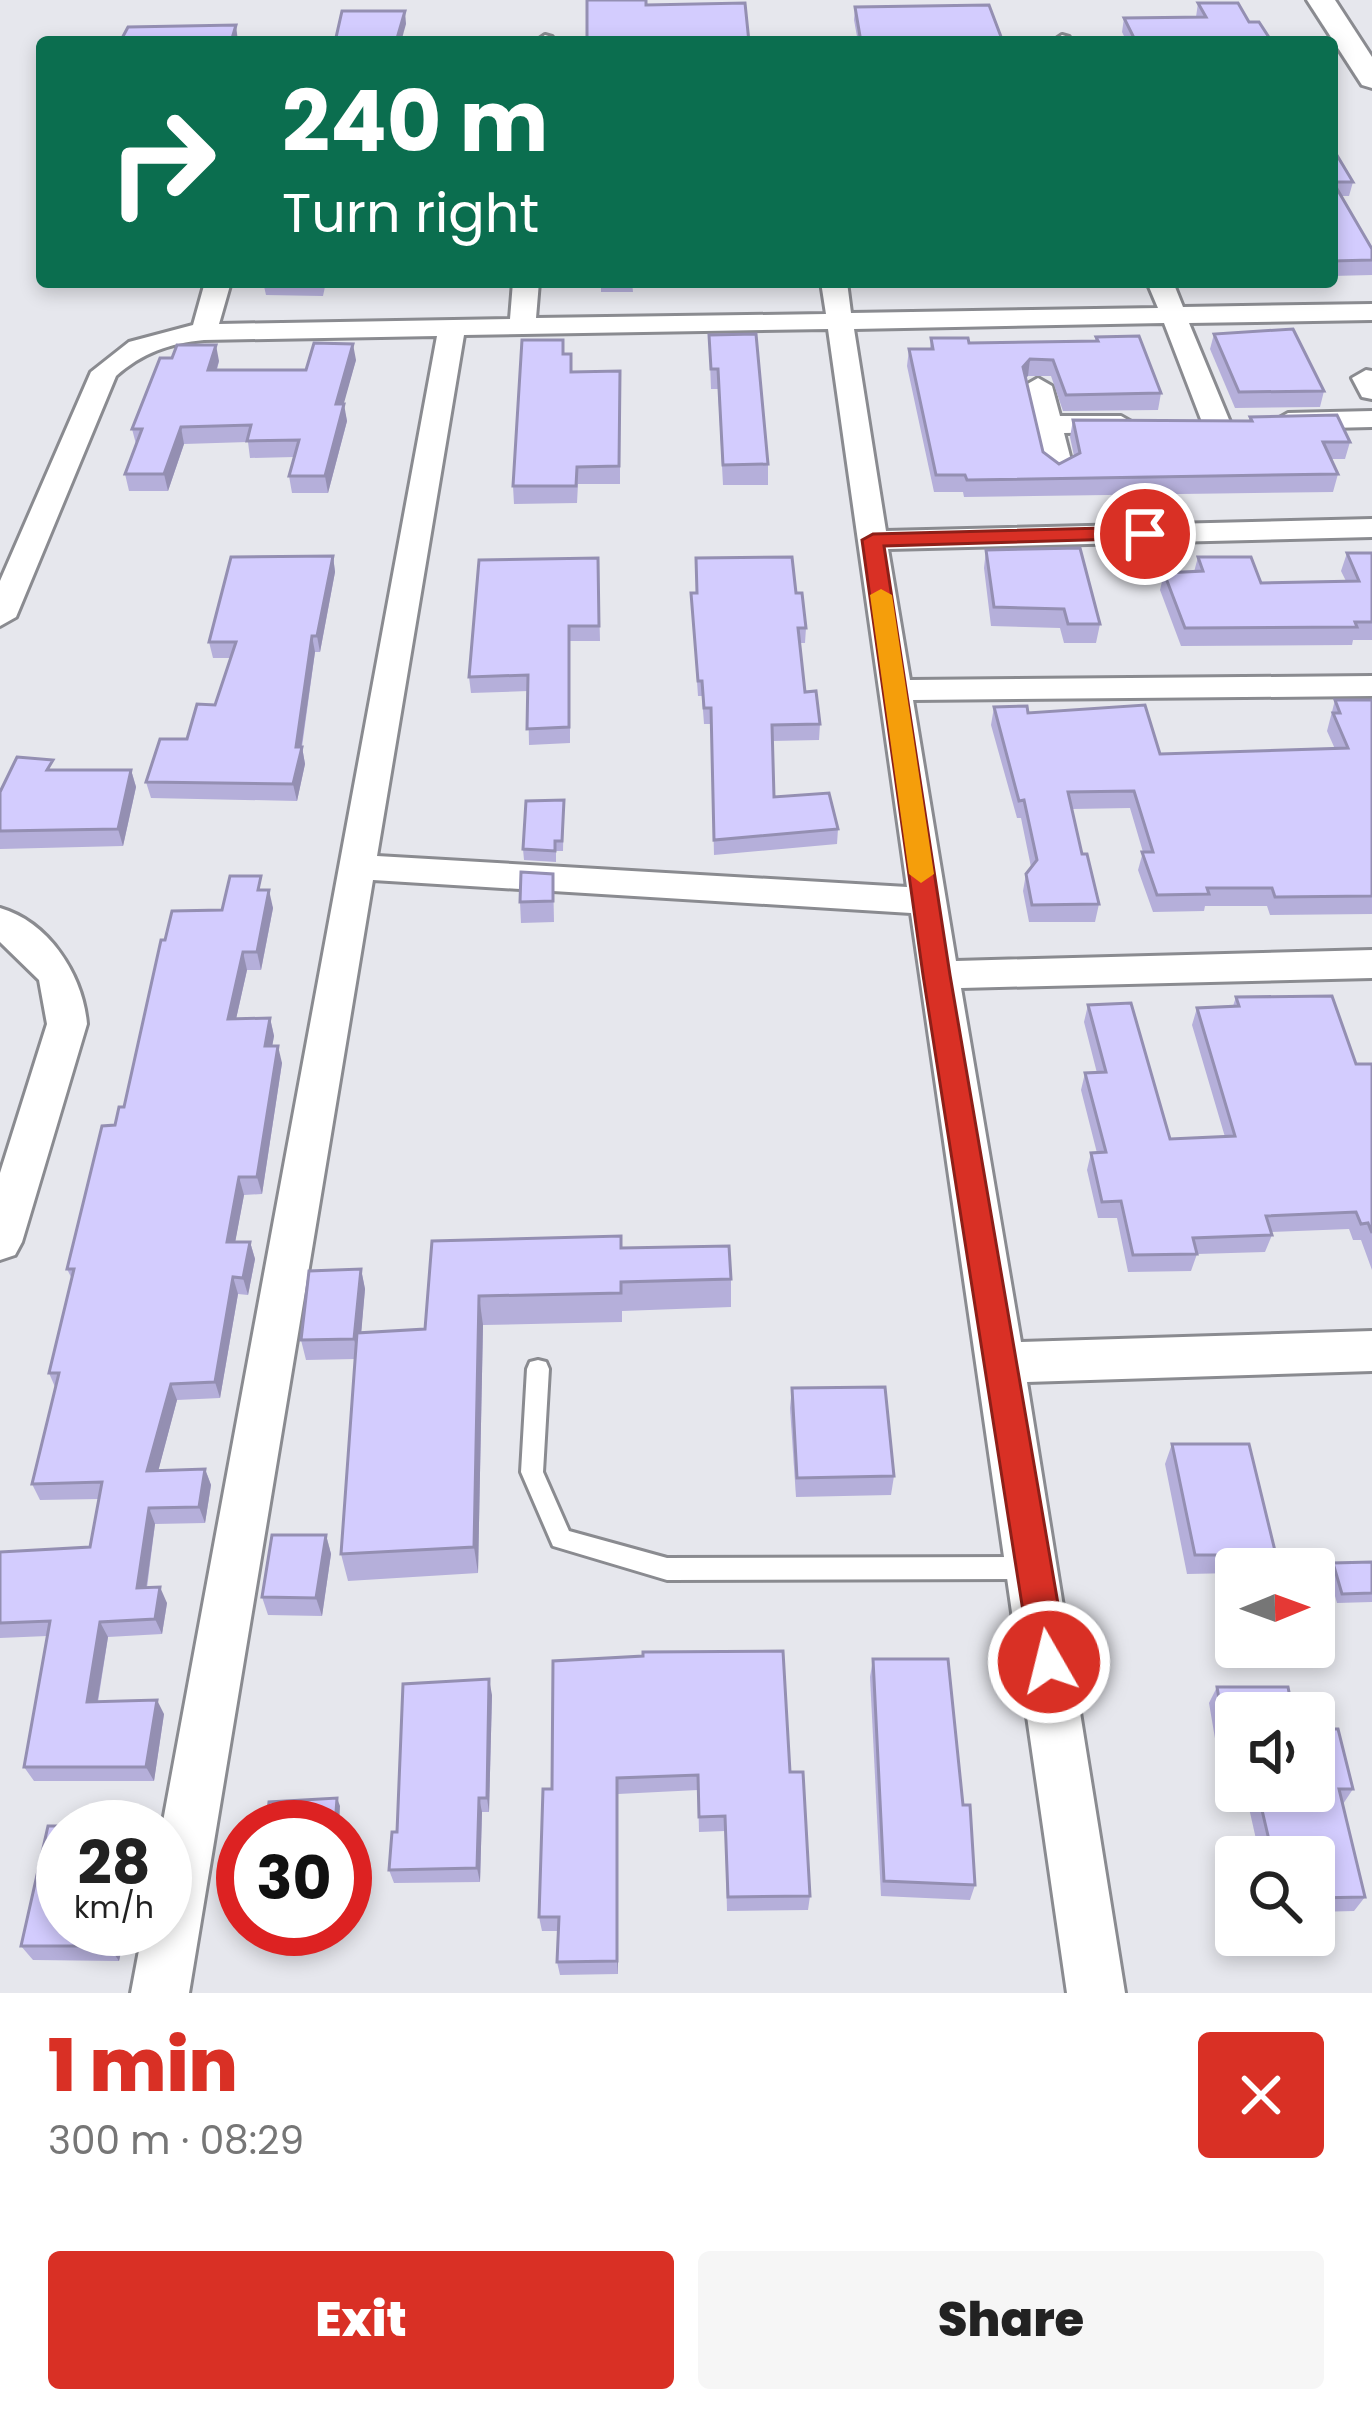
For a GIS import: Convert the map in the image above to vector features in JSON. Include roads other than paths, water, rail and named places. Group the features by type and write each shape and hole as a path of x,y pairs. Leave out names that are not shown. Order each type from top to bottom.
{"street":[{"path":"1314,12 1335,36"},
{"path":"1338,40 1372,79"},
{"path":"1338,68 1372,116"},
{"path":"204,332 216,288"},
{"path":"523,325 526,288"},
{"path":"1162,288 1228,422 1372,419"},
{"path":"0,617 104,372 137,346 204,332 523,325 837,302 1173,315 1372,312"},
{"path":"837,302 936,975 1036,1568 1096,1993"},
{"path":"160,1993 452,327"},
{"path":"1038,386 1059,468"},
{"path":"1048,425 1153,423"},
{"path":"873,540 1372,528"},
{"path":"894,690 1372,686"},
{"path":"357,867 925,901"},
{"path":"0,921 55,971 67,991 67,1024 0,1242"},
{"path":"936,975 1372,964"},
{"path":"998,1364 1372,1352"}],"lane":[{"path":"538,1369 532,1472 562,1538 667,1569 1036,1568"}]}
